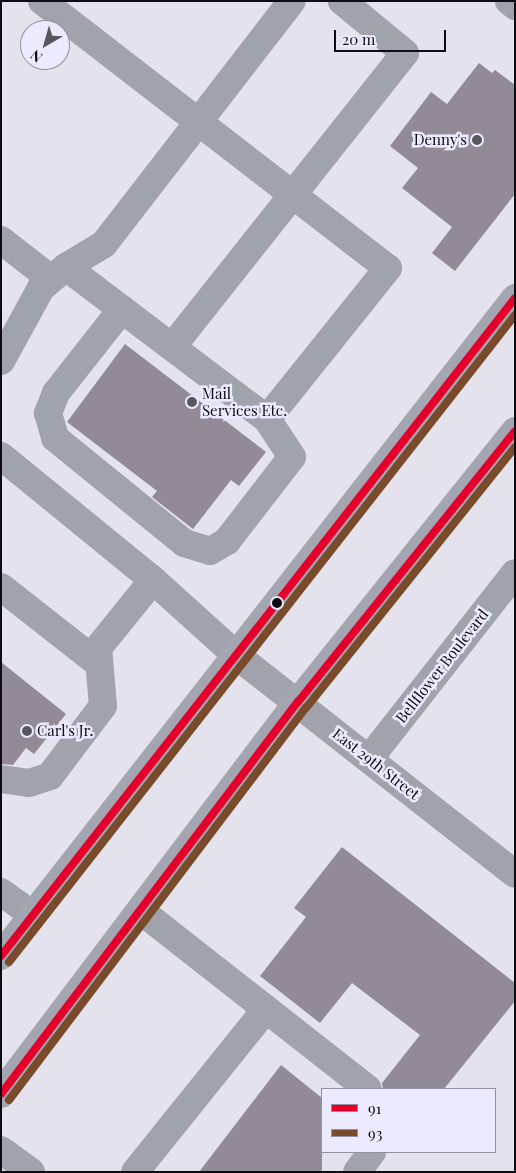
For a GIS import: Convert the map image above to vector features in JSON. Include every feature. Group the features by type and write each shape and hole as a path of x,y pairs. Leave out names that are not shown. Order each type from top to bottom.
{"main road":[{"path":"1,956 237,656 320,544 515,298"},
{"path":"1,1094 142,911 298,702 515,431"}],"street":[{"path":"42,1 388,268 267,418"},
{"path":"1,360 41,288 59,273 104,244 292,1"},
{"path":"172,347 405,53 342,1"},
{"path":"509,1 515,6"},
{"path":"1,240 122,309 267,418 292,458 227,541 210,551 184,543 55,438 48,413 56,393 122,309"},
{"name":"East 29th Street","path":"1,456 153,580 237,656 515,874"},
{"name":"Bellflower Boulevard","path":"369,759 515,573"},
{"path":"1,779 29,783 50,776 103,706 98,648 153,580"},
{"path":"1,586 98,664"},
{"path":"1,892 33,915"},
{"path":"142,911 367,1088"},
{"path":"135,1172 266,1009"},
{"path":"1,1150 30,1172"},
{"path":"357,1172 371,1153"}],"building":[{"name":"Denny's","path":"479,63 492,73 495,70 515,85 515,194 455,271 432,253 452,227 402,188 418,168 390,146 431,92 447,104"},
{"path":"125,344 266,452 239,486 231,480 193,529 152,497 157,491 67,422"},
{"name":"Carl's Jr.","path":"1,662 66,714 34,754 26,748 13,765 1,764"},
{"path":"342,847 515,983 515,1001 445,1088 383,1088 382,1083 420,1035 352,983 320,1023 260,976 306,917 294,908"},
{"path":"281,1065 321,1097 322,1172 199,1172"}],"transit line":[{"name":"91","path":"1,956 515,298"},
{"name":"93","path":"9,962 515,315"},
{"name":"91","path":"1,1094 298,702 515,431"},
{"name":"93","path":"9,1100 306,708 515,447"}],"place":[{"name":"Denny's","path":"477,140"},
{"name":"Mail Services Etc.","path":"192,402"},
{"name":"Carl's Jr.","path":"27,731"}]}
